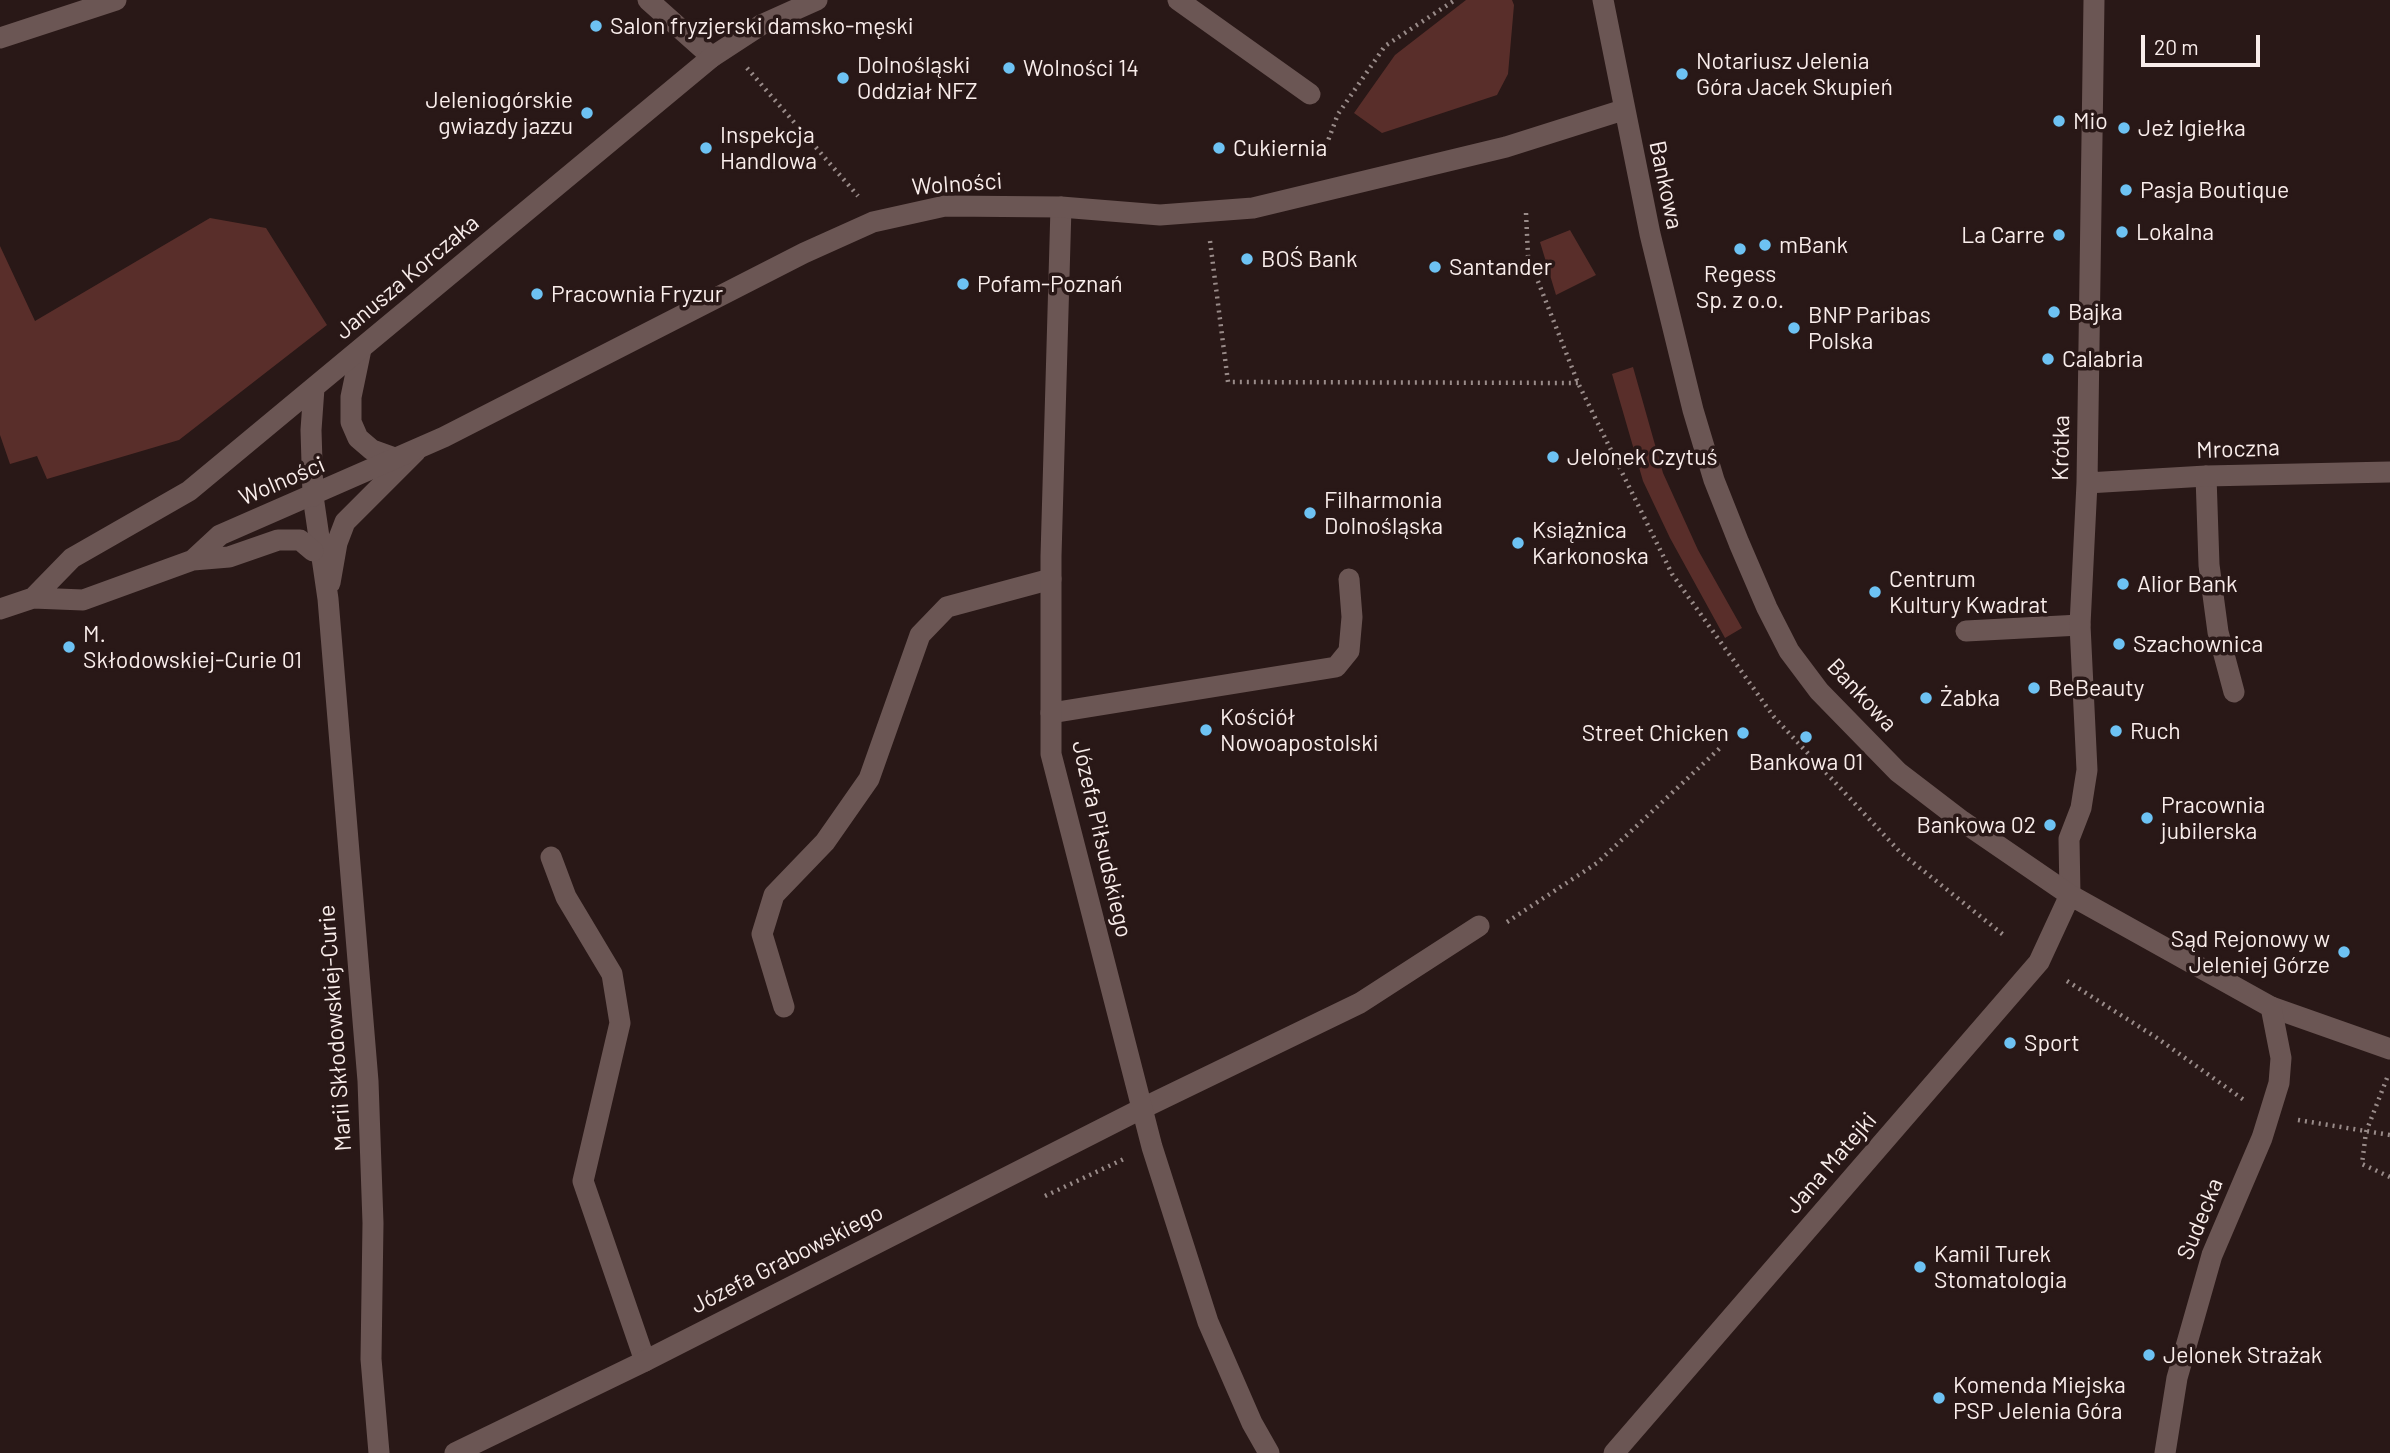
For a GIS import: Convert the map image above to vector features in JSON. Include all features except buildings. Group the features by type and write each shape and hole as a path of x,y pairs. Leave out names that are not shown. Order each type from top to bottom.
{"street":[{"path":"0,38 116,0"},
{"path":"648,0 712,58"},
{"name":"Janusza Korczaka","path":"33,598 72,558 189,491 712,58 761,25 817,0"},
{"path":"1178,0 1310,94"},
{"name":"Bankowa","path":"1603,0 1623,110 1693,410 1714,480 1767,608 1789,651 1819,691 1898,772 1962,821 2070,895 2271,1007 2390,1049"},
{"name":"Krótka","path":"2070,895 2069,839 2081,808 2087,770 2080,625 2087,483 2094,0"},
{"name":"Wolności","path":"193,560 220,536 417,450 804,253 873,222 944,206 1061,207 1160,215 1253,208 1506,147 1623,110"},
{"name":"Józefa Piłsudskiego","path":"1061,207 1051,579 1051,754 1141,1109 1208,1322 1252,1423 1269,1453"},
{"path":"361,349 351,397 351,422 358,438 372,450 397,458"},
{"name":"Marii Skłodowskiej-Curie","path":"314,388 311,430 313,496 328,599 368,1081 373,1223 371,1359 379,1453"},
{"name":"Wolności","path":"337,543 345,523 417,450"},
{"name":"Mroczna","path":"2087,483 2206,475 2390,472"},
{"path":"2206,475 2209,565 2218,632 2234,692"},
{"name":"Wolności","path":"0,609 33,598 83,600 193,560 229,557 278,540 300,540 313,551"},
{"name":"Marii Skłodowskiej-Curie","path":"328,599 337,543"},
{"name":"Marii Skłodowskiej-Curie","path":"313,551 328,599"},
{"path":"784,1007 762,934 774,895 825,842 869,779 920,635 947,607 1051,579"},
{"path":"1051,713 1336,667 1349,651 1349,579"},
{"path":"1966,631 2080,625"},
{"path":"551,857 566,897 612,974 620,1023 583,1181 645,1361"},
{"name":"Jana Matejki","path":"1614,1453 2039,962 2070,895"},
{"name":"Józefa Grabowskiego","path":"455,1453 645,1361 1141,1109 1360,1003 1479,926"},
{"name":"Sudecka","path":"2165,1453 2177,1378 2212,1255 2262,1138 2279,1083 2281,1058 2271,1007"}],"path":[{"path":"1326,146 1338,114 1385,46 1455,0"},
{"path":"746,68 863,202"},
{"path":"1207,213 1228,382 1578,383"},
{"path":"1526,213 1528,256 1578,383 1672,574 1774,717 1900,852 2006,937"},
{"path":"2067,981 2157,1038 2250,1105"},
{"path":"2389,1073 2366,1132 2362,1164 2390,1177"},
{"path":"2291,1119 2390,1135"}],"shaded area":[{"path":"1466,0 1512,0 1514,5 1508,74 1497,95 1382,133 1354,113 1395,55"},
{"path":"210,218 266,228 327,325 179,440 47,479 37,456 10,464 0,435 0,246 35,321"},
{"path":"1570,230 1596,275 1556,295 1540,242"},
{"path":"1633,367 1663,473 1698,550 1742,628 1725,638 1670,538 1643,481 1612,374"}],"place":[{"name":"Salon fryzjerski damsko-męski","path":"596,26"},
{"name":"Wolności 14","path":"1009,68"},
{"name":"Notariusz Jelenia Góra Jacek Skupień","path":"1682,74"},
{"name":"Dolnośląski Oddział NFZ","path":"843,78"},
{"name":"Jeleniogórskie gwiazdy jazzu","path":"587,113"},
{"name":"Mio","path":"2059,121"},
{"name":"Jeż Igiełka","path":"2124,128"},
{"name":"Inspekcja Handlowa","path":"706,148"},
{"name":"Cukiernia","path":"1219,148"},
{"name":"Pasja Boutique","path":"2126,190"},
{"name":"Lokalna","path":"2122,232"},
{"name":"La Carre","path":"2059,235"},
{"name":"mBank","path":"1765,245"},
{"name":"Regess Sp. z o.o.","path":"1740,249"},
{"name":"BOŚ Bank","path":"1247,259"},
{"name":"Santander","path":"1435,267"},
{"name":"Pofam-Poznań","path":"963,284"},
{"name":"Pracownia Fryzur","path":"537,294"},
{"name":"Bajka","path":"2054,312"},
{"name":"BNP Paribas Polska","path":"1794,328"},
{"name":"Calabria","path":"2048,359"},
{"name":"Jelonek Czytuś","path":"1553,457"},
{"name":"Filharmonia Dolnośląska","path":"1310,513"},
{"name":"Książnica Karkonoska","path":"1518,543"},
{"name":"Alior Bank","path":"2123,584"},
{"name":"Centrum Kultury Kwadrat","path":"1875,592"},
{"name":"Szachownica","path":"2119,644"},
{"name":"M. Skłodowskiej-Curie 01","path":"69,647"},
{"name":"BeBeauty","path":"2034,688"},
{"name":"Żabka","path":"1926,698"},
{"name":"Kościół Nowoapostolski","path":"1206,730"},
{"name":"Ruch","path":"2116,731"},
{"name":"Street Chicken","path":"1743,733"},
{"name":"Bankowa 01","path":"1806,737"},
{"name":"Pracownia jubilerska","path":"2147,818"},
{"name":"Bankowa 02","path":"2050,825"},
{"name":"Sąd Rejonowy w Jeleniej Górze","path":"2344,952"},
{"name":"Sport","path":"2010,1043"},
{"name":"Kamil Turek Stomatologia","path":"1920,1267"},
{"name":"Jelonek Strażak","path":"2149,1355"},
{"name":"Komenda Miejska PSP Jelenia Góra","path":"1939,1398"}]}
